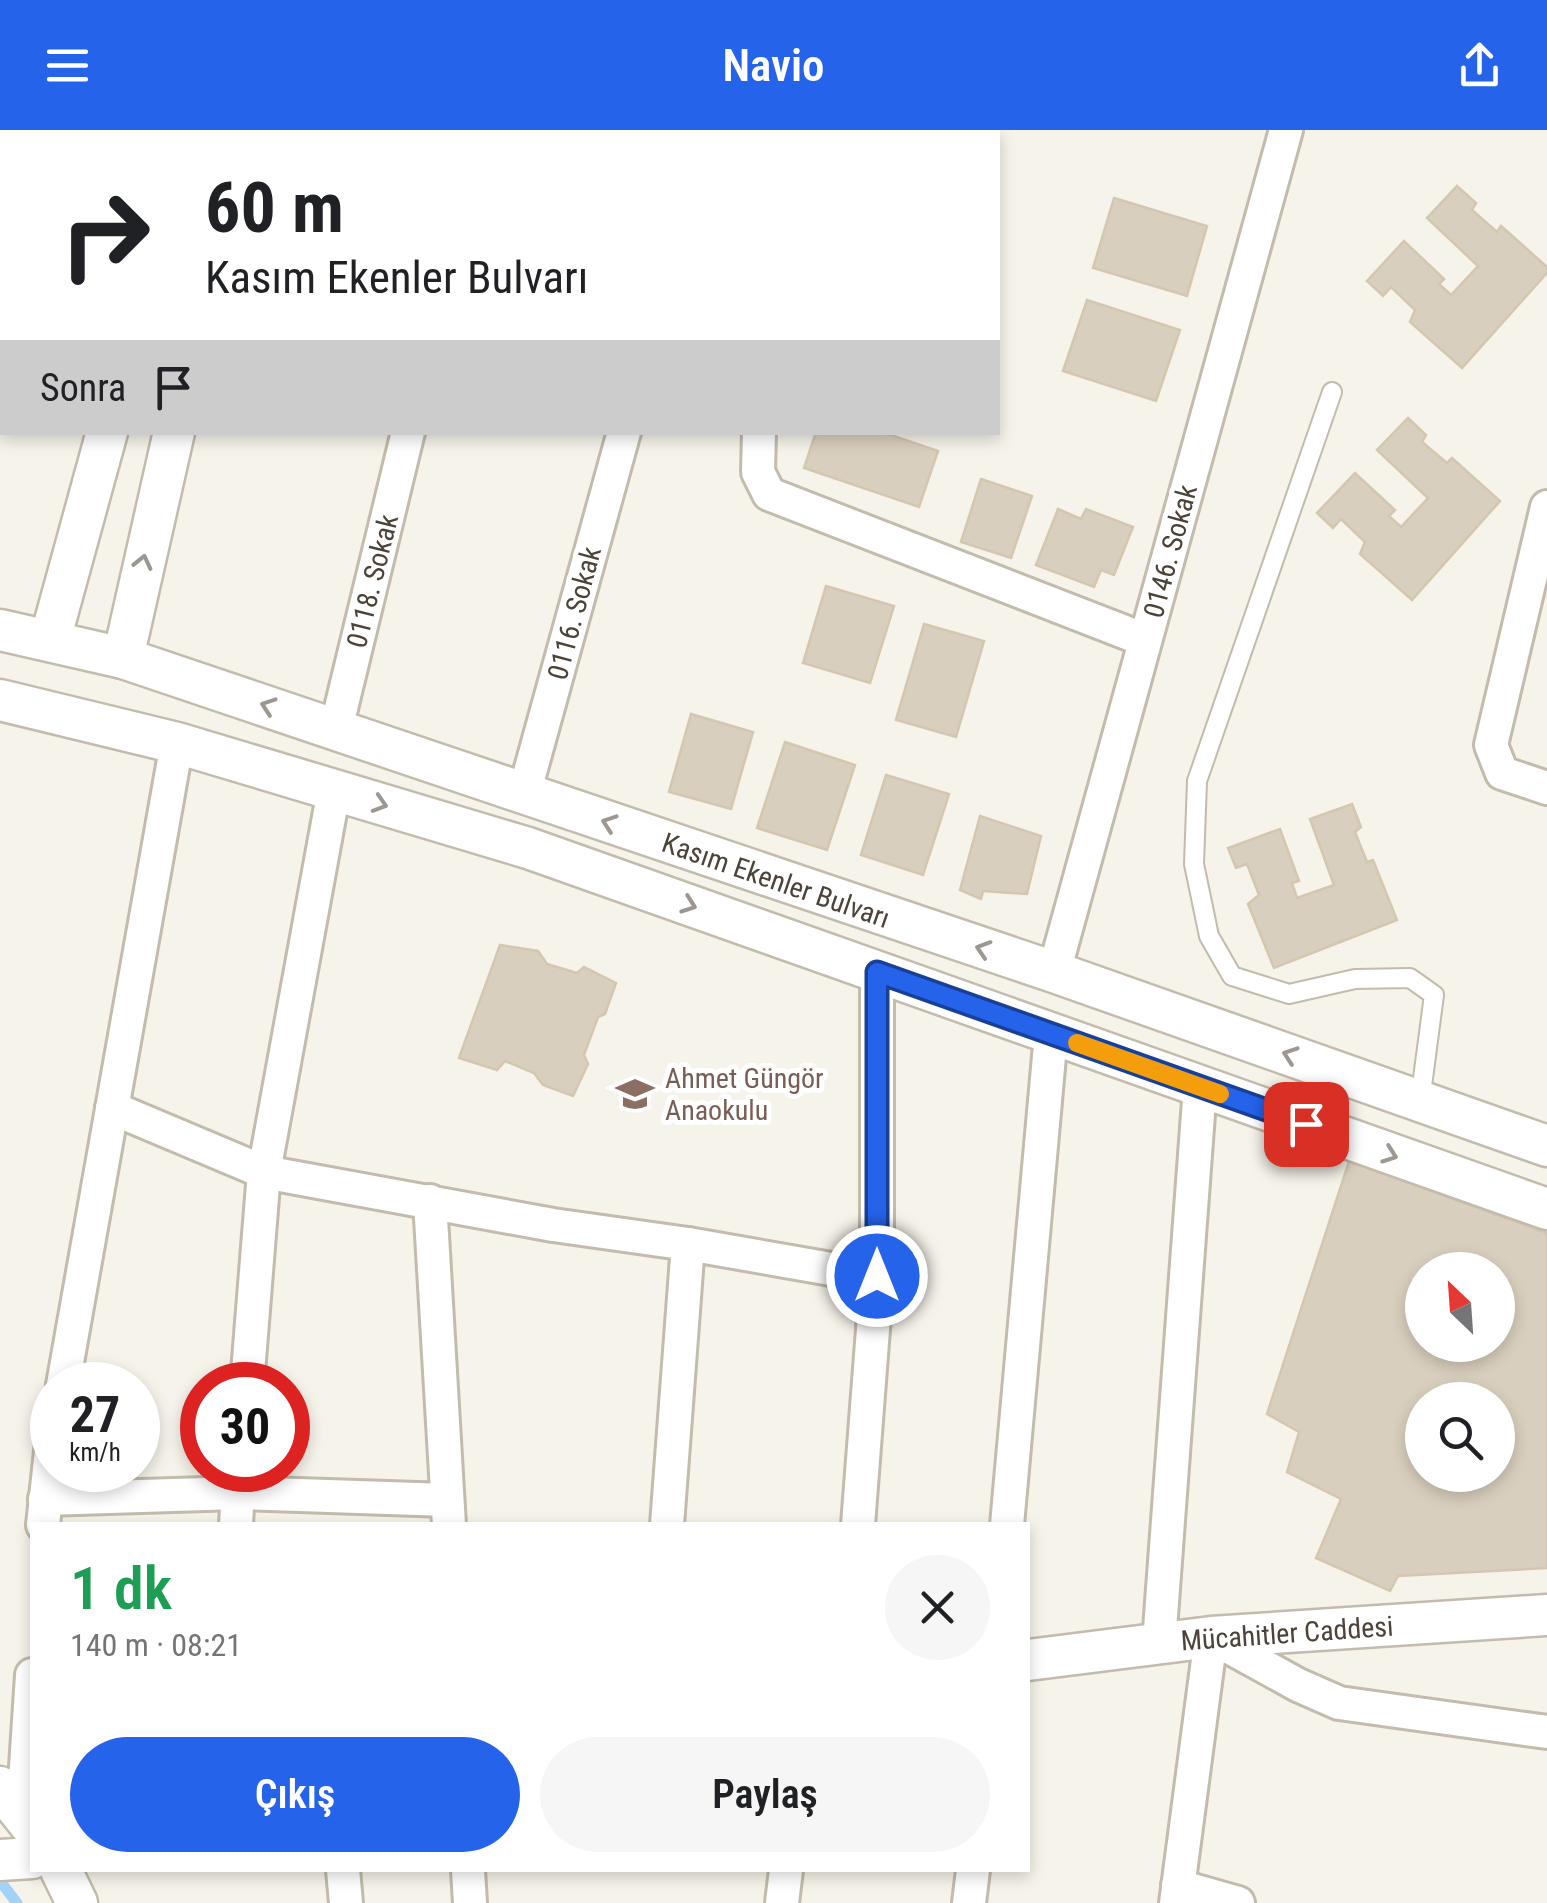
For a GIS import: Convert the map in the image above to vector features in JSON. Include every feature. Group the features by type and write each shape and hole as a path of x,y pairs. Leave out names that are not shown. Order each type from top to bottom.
{"street":[{"name":"0146. Sokak","path":"1054,972 1286,130"},
{"path":"50,640 106,435"},
{"path":"124,658 173,435"},
{"name":"0118. Sokak","path":"336,729 407,435"},
{"name":"0116. Sokak","path":"524,794 623,435"},
{"path":"759,435 758,472 769,494 1145,640"},
{"path":"1547,507 1491,745 1502,773 1547,788"},
{"name":"Kasım Ekenler Bulvarı","path":"0,630 124,658 1054,972 1547,1146"},
{"name":"Kasım Ekenler Bulvarı","path":"0,700 177,743 528,848 1547,1209"},
{"path":"67,1362 177,743"},
{"path":"248,1362 264,1172 334,790"},
{"path":"858,1522 877,1276 877,972"},
{"path":"1008,1522 1051,1034"},
{"path":"1159,1643 1200,1087"},
{"path":"112,1108 264,1172 553,1225 877,1276"},
{"path":"44,1512 238,1496 448,1513 430,1201"},
{"path":"667,1522 688,1244"},
{"name":"Mücahitler Caddesi","path":"1030,1660 1210,1637 1547,1615"},
{"path":"1238,1903 1177,1894 1210,1637 1298,1685 1339,1702 1547,1732"},
{"path":"18,1809 30,1695"},
{"path":"0,1860 30,1858"},
{"path":"61,1872 77,1903"},
{"path":"343,1872 346,1903"},
{"path":"468,1872 470,1903"},
{"path":"782,1903 786,1872"},
{"path":"969,1903 973,1872"}],"lane":[{"path":"1332,392 1196,780 1194,864 1210,936 1232,976 1289,994 1355,979 1410,978 1434,996 1420,1101"}],"building":[{"path":"1457,186 1476,203 1472,210 1497,232 1501,226 1547,267 1547,273 1462,368 1410,322 1415,310 1391,287 1383,296 1367,281 1404,241 1444,279 1439,284 1451,295 1478,266 1427,218"},
{"path":"1114,198 1207,226 1187,296 1093,268"},
{"path":"1087,300 1180,330 1156,401 1063,371"},
{"path":"1408,418 1426,435 1422,442 1447,463 1452,458 1500,501 1412,600 1360,554 1365,542 1341,519 1333,528 1317,513 1355,473 1395,510 1389,516 1401,527 1428,498 1377,450"},
{"path":"815,435 891,435 938,451 919,507 804,468"},
{"path":"981,479 1032,496 1011,558 961,542"},
{"path":"1058,509 1081,519 1086,509 1133,527 1114,575 1101,570 1094,587 1036,565"},
{"path":"826,586 894,606 870,683 803,663"},
{"path":"924,624 984,641 956,737 896,720"},
{"path":"691,714 753,732 731,809 669,792"},
{"path":"785,742 855,765 827,850 757,828"},
{"path":"886,775 949,794 923,875 861,855"},
{"path":"1352,804 1361,827 1355,832 1367,862 1373,860 1397,920 1274,968 1248,904 1259,895 1247,864 1236,868 1228,848 1280,829 1299,881 1292,883 1297,898 1334,885 1310,819"},
{"path":"980,816 1041,836 1027,894 983,891 981,899 960,890"},
{"path":"500,945 538,951 547,964 577,973 584,967 616,983 605,1014 598,1017 584,1055 588,1064 573,1096 543,1085 534,1073 505,1061 497,1070 459,1058"},
{"path":"1349,1161 1547,1233 1547,1568 1398,1576 1390,1591 1316,1558 1341,1499 1287,1472 1299,1432 1267,1414"}],"waterway":[{"path":"0,1881 17,1903"}],"slow traffic":[{"path":"1077,1043 1220,1094"}],"place":[{"name":"Ahmet Güngör Anaokulu","path":"635,1094"}],"route":[{"path":"877,1276 877,972 1306,1124"}]}
